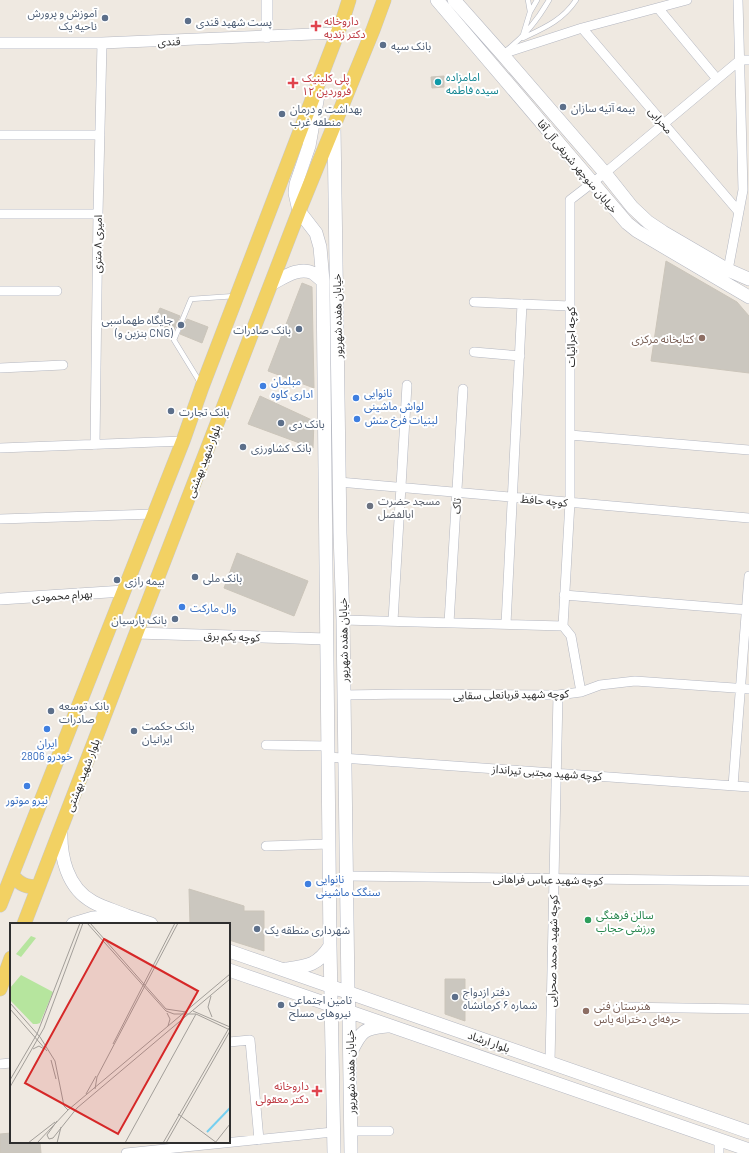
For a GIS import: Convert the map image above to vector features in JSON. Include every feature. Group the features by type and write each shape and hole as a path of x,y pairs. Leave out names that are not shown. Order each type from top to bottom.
{"main road":[{"path":"0,906 183,441 202,387 349,0"},
{"name":"بلوار شهید بهشتی","path":"24,923 299,211 384,0"},
{"name":"خیابان منوچهر شریفی آل آقا","path":"437,0 623,218 637,231 749,297"},
{"name":"خیابان منوچهر شریفی آل آقا","path":"454,0 605,173 632,207 648,222 728,270 749,279"},
{"path":"299,211 295,193 296,184 309,146 323,70"},
{"name":"خیابان هفده شهریور","path":"334,127 339,482 343,620 344,758 352,1153"},
{"name":"خیابان هفده شهریور","path":"299,211 316,233 320,247 323,281 330,946 334,1153"},
{"path":"728,270 749,273"},
{"path":"271,284 291,273 303,271 313,273 323,281"},
{"path":"734,288 749,300"},
{"path":"61,828 61,845 64,864 72,882 81,892 92,902 148,923"},
{"path":"12,875 23,885 38,887"},
{"path":"77,923 93,918 127,916"},
{"path":"285,970 303,967 315,962 323,956 330,946"},
{"name":"بلوار ارشاد","path":"230,951 749,1132"},
{"path":"0,966 10,958"},
{"path":"3,983 10,960"},
{"name":"بلوار ارشاد","path":"230,970 749,1150"},
{"path":"350,1053 356,1041 364,1031 371,1027 389,1026"},
{"path":"719,1139 720,1122"}],"street":[{"path":"267,0 267,37"},
{"path":"502,54 582,28 687,0"},
{"path":"728,270 743,190 744,60 738,0"},
{"path":"658,8 718,79"},
{"name":"محرابی","path":"582,28 739,212"},
{"name":"قندی","path":"0,43 102,43 337,33"},
{"name":"امیری ۸ متری","path":"95,445 102,43"},
{"path":"593,182 718,79 744,60"},
{"path":"0,135 100,135"},
{"name":"کوچه اجرائیات","path":"562,626 570,502 570,200 593,182"},
{"path":"0,214 98,214"},
{"path":"0,291 57,291"},
{"path":"474,302 570,306"},
{"path":"506,624 522,304"},
{"path":"474,352 520,356"},
{"path":"0,368 63,365"},
{"path":"393,621 407,385"},
{"name":"تاک","path":"449,623 463,389"},
{"path":"570,435 749,450"},
{"path":"0,448 183,441"},
{"name":"کوچه حافظ","path":"339,482 749,518"},
{"path":"0,519 154,514"},
{"path":"732,786 745,689 749,576"},
{"name":"بهرام محمودی","path":"0,599 124,591"},
{"path":"564,595 748,609"},
{"path":"343,620 562,626 572,636 581,692"},
{"name":"کوچه یکم برق","path":"136,633 327,639"},
{"name":"کوچه شهید قربانعلی سقایی","path":"343,695 558,695 581,692 600,685 635,681 745,689"},
{"name":"کوچه شهید محمد صحرایی","path":"550,1062 558,695"},
{"name":"کوچه شهید مجتبی تیرانداز","path":"266,745 328,751 344,758 749,787"},
{"path":"266,846 329,844"},
{"name":"کوچه شهید عباس فراهانی","path":"347,876 749,881"},
{"path":"618,1007 749,1009"},
{"path":"230,1042 250,1040 259,1140"},
{"path":"0,1064 10,1063"},
{"path":"351,1131 389,1131"},
{"path":"230,1143 333,1132"},
{"path":"719,1139 719,1153"},
{"path":"126,1153 229,1143"}],"lane":[{"path":"528,0 530,12"},
{"path":"522,38 530,12 537,0"},
{"path":"502,54 522,38 537,20 549,0"},
{"path":"522,38 546,27 560,18 570,9 576,0"},
{"path":"202,387 174,340 191,299 237,296"}],"building":[{"name":"امامزاده سیده فاطمه","path":"444,76 444,87 432,88 431,77"},
{"name":"کتابخانه مرکزی","path":"666,261 737,302 749,316 749,373 651,361"},
{"name":"بانک صادرات","path":"302,283 312,287 314,388 268,371"},
{"path":"160,308 180,316 173,332 153,323"},
{"path":"187,319 208,327 202,343 180,334"},
{"name":"بانک دی","path":"260,396 314,421 313,448 248,424"},
{"path":"237,553 308,581 294,616 224,588"},
{"path":"189,889 244,906 244,911 264,911 264,951 230,940 230,923 190,923"},
{"name":"دفتر ازدواج شماره ۶ کرمانشاه","path":"445,979 465,979 465,1021 445,1014"},
{"path":"10,1133 10,1143 40,1143 41,1153 0,1153 0,1134"}],"place":[{"name":"آموزش و پرورش ناحیه یک","path":"105,18"},
{"name":"پست شهید قندی","path":"188,21"},
{"name":"داروخانه دکتر زندیه","path":"316,26"},
{"name":"بانک سپه","path":"383,45"},
{"name":"امامزاده سیده فاطمه","path":"438,82"},
{"name":"پلی کلینیک ۱۲ فروردین","path":"293,83"},
{"name":"بیمه آتیه سازان","path":"563,107"},
{"name":"بهداشت و درمان منطقه غرب","path":"282,114"},
{"name":"جایگاه طهماسبی (بنزین و CNG)","path":"181,325"},
{"name":"بانک صادرات","path":"299,329"},
{"name":"کتابخانه مرکزی","path":"702,338"},
{"name":"مبلمان اداری کاوه","path":"263,386"},
{"name":"نانوایی لواش ماشینی","path":"356,398"},
{"name":"بانک تجارت","path":"171,411"},
{"name":"لبنیات فرخ منش","path":"357,419"},
{"name":"بانک دی","path":"281,423"},
{"name":"بانک کشاورزی","path":"243,447"},
{"name":"مسجد حضرت ابالفضل","path":"370,506"},
{"name":"بانک ملی","path":"195,577"},
{"name":"بیمه رازی","path":"117,580"},
{"name":"وال مارکت","path":"182,607"},
{"name":"بانک پارسیان","path":"175,619"},
{"name":"بانک توسعه صادرات","path":"51,711"},
{"name":"ایران خودرو 2806","path":"47,729"},
{"name":"بانک حکمت ایرانیان","path":"134,731"},
{"name":"نیرو موتور","path":"27,786"},
{"name":"نانوایی سنگک ماشینی","path":"308,884"},
{"name":"سالن فرهنگی ورزشی حجاب","path":"588,920"},
{"name":"شهرداری منطقه یک","path":"257,929"},
{"name":"دفتر ازدواج شماره ۶ کرمانشاه","path":"455,997"},
{"name":"تامین اجتماعی نیروهای مسلح","path":"281,1005"},
{"name":"هنرستان فنی حرفه‌ای دخترانه یاس","path":"586,1011"},
{"name":"داروخانه دکتر معقولی","path":"317,1091"}]}
